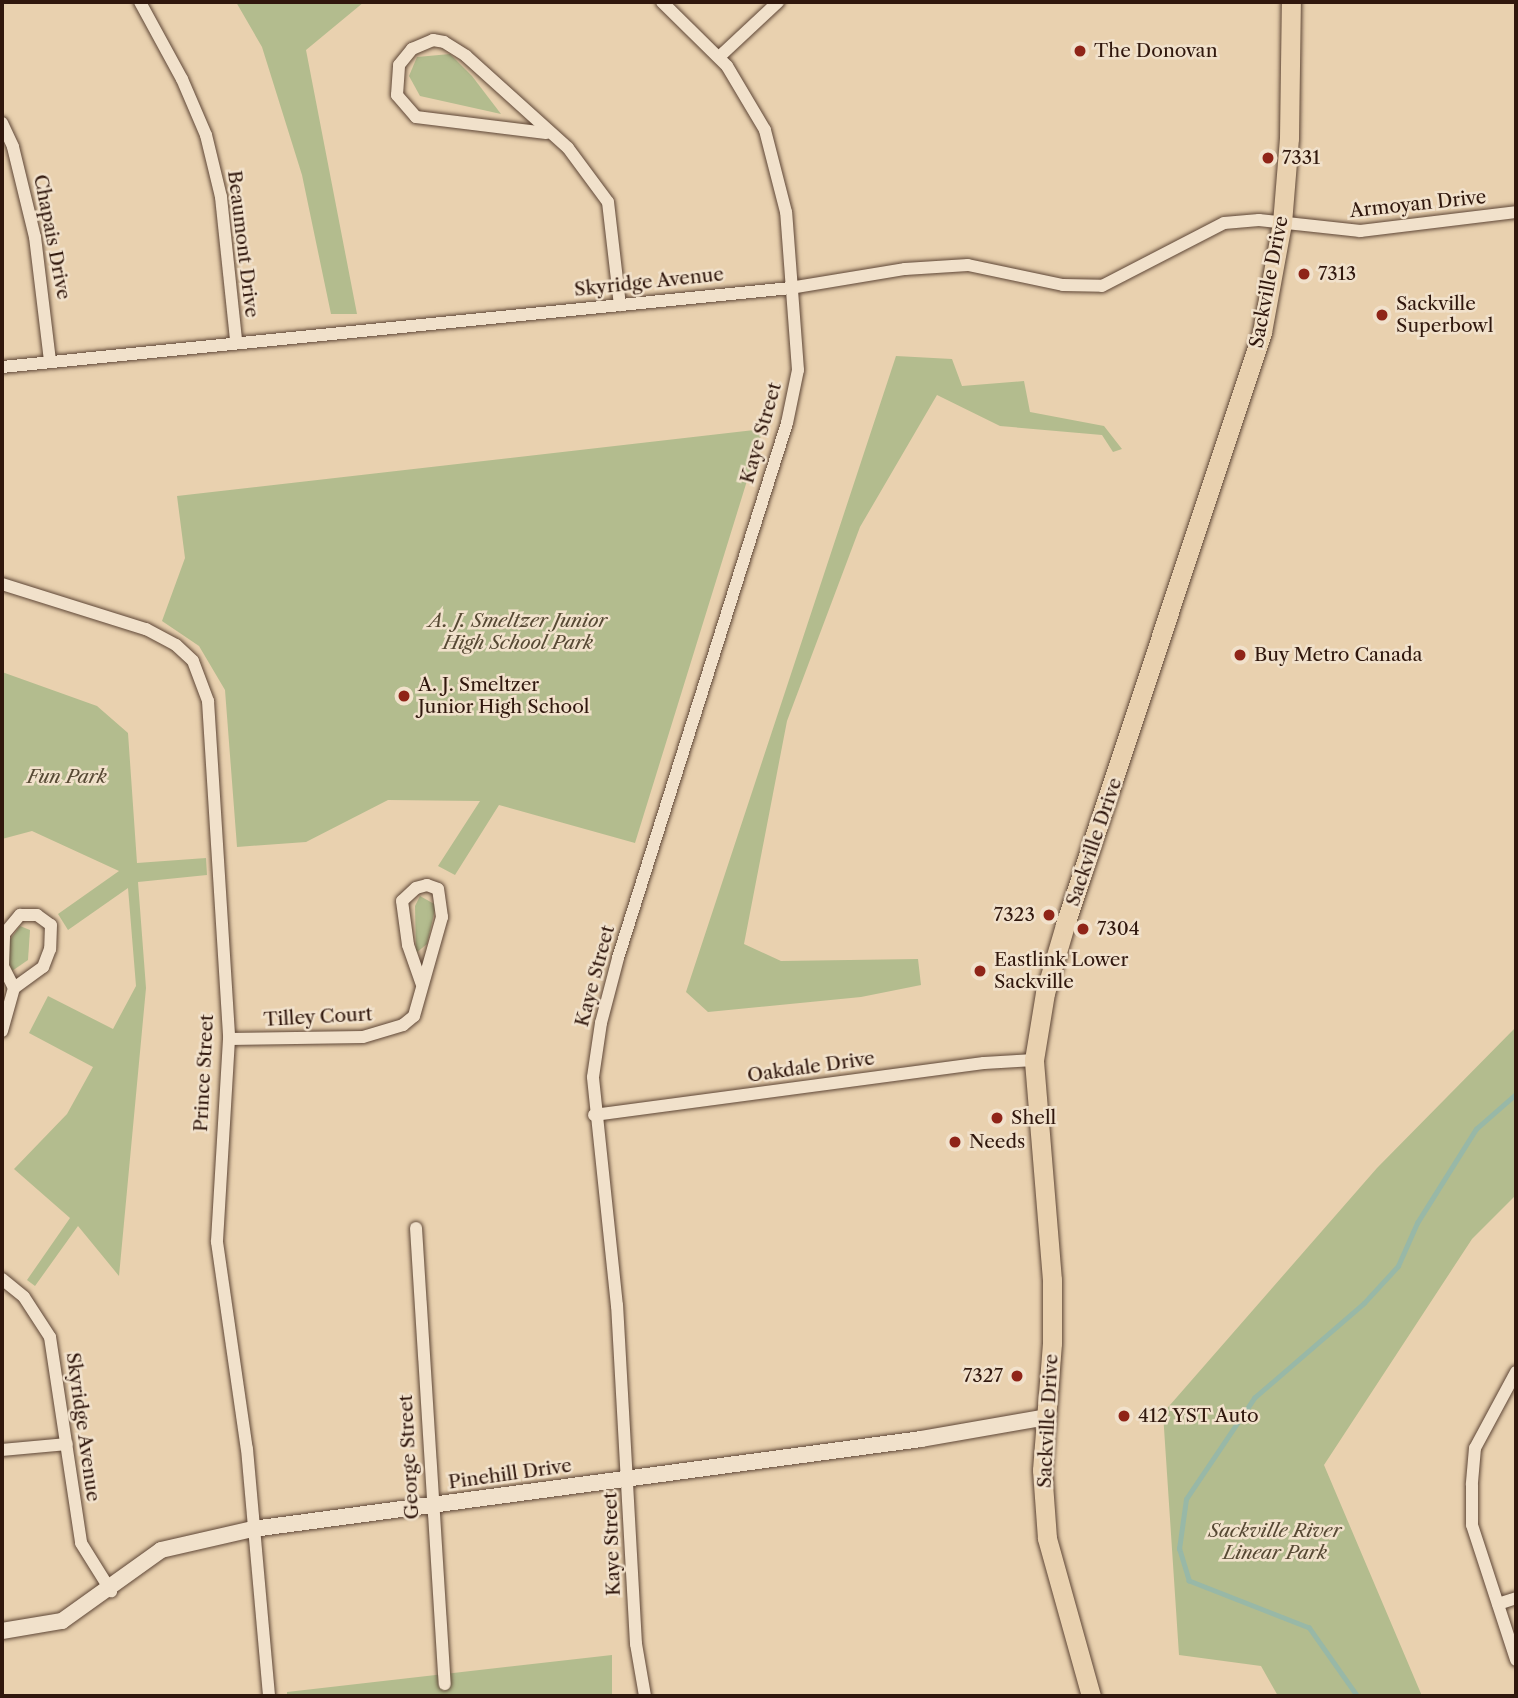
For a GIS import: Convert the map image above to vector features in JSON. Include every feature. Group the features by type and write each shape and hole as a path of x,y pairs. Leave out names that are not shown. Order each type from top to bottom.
{"main road":[{"name":"Sackville Drive","path":"1091,1696 1047,1538 1042,1470 1047,1417 1052,1280 1034,1060 1045,993 1065,925 1262,332 1282,223 1292,2"}],"street":[{"name":"Beaumont Drive","path":"141,2 183,79 206,135 221,197 236,340"},
{"name":"Kaye Street","path":"645,1696 636,1644 629,1479 617,1306 594,1115 593,1077 601,1023 618,958 796,388 798,370 777,165 751,102 719,57 662,2"},
{"path":"719,57 778,2"},
{"path":"546,133 416,117 397,94 399,65 412,49 433,40 444,43 466,56 546,133 568,148 608,202 620,305"},
{"name":"Chapais Drive","path":"2,123 13,147 35,237 50,361"},
{"name":"Armoyan Drive","path":"1282,223 1360,231 1516,212"},
{"name":"Skyridge Avenue","path":"2,367 236,340 790,288 905,269 968,265 1063,285 1102,286 1224,223 1282,223"},
{"name":"Prince Street","path":"2,584 146,629 176,645 194,661 208,701 229,1039 217,1242 247,1449 269,1696"},
{"name":"Tilley Court","path":"229,1039 303,1041 390,1032 414,1016 442,917 438,889 428,885 416,888 402,901 408,945 422,985"},
{"path":"2,1031 14,988 43,967 50,949 51,925 37,915 20,915 4,934 4,966 14,988"},
{"name":"Oakdale Drive","path":"594,1115 984,1063 1034,1060"},
{"name":"George Street","path":"416,1227 444,1684"},
{"name":"Skyridge Avenue","path":"2,1279 24,1297 50,1337 81,1544 111,1591"},
{"path":"1516,1372 1475,1448 1472,1485 1472,1525 1516,1660"},
{"name":"Pinehill Drive","path":"2,1631 62,1621 111,1591 161,1550 253,1530 921,1439 1047,1417"},
{"path":"2,1450 67,1444"},
{"path":"1498,1604 1516,1598"}],"green space":[{"path":"236,2 364,2 306,50 357,314 331,314 302,175 262,47"},
{"path":"450,54 472,76 501,114 420,96 409,76 417,57"},
{"path":"896,356 952,359 962,386 1024,381 1030,412 1104,426 1122,449 1113,452 1102,435 1000,426 937,395 860,527 787,721 744,944 781,961 918,959 921,985 861,997 708,1012 686,992"},
{"name":"A. J. Smeltzer Junior High School Park","path":"763,429 635,843 499,805 455,875 438,866 480,801 388,800 306,842 237,847 225,690 199,646 162,621 185,558 177,496"},
{"name":"Fun Park","path":"2,672 97,706 128,733 137,863 206,858 207,875 138,882 146,988 119,1276 78,1226 35,1286 27,1280 70,1218 14,1169 67,1114 93,1067 29,1033 48,996 113,1029 136,986 128,888 68,930 58,914 119,871 32,831 2,839"},
{"path":"420,896 436,905 427,944 416,953 415,906"},
{"path":"20,926 30,930 28,960 12,971 7,956 9,941"},
{"name":"Sackville River Linear Park","path":"1516,1027 1516,1195 1472,1239 1324,1465 1422,1696 1278,1696 1261,1666 1179,1655 1163,1413 1377,1168"},
{"path":"612,1655 612,1696 287,1696 287,1692"}],"waterway":[{"path":"1357,1696 1309,1628 1189,1581 1179,1549 1186,1499 1254,1398 1364,1303 1398,1266 1417,1223 1476,1129 1516,1094"}],"place":[{"name":"The Donovan","path":"1080,51"},
{"name":"7331","path":"1268,158"},
{"name":"7313","path":"1304,274"},
{"name":"Sackville Superbowl","path":"1382,315"},
{"name":"Buy Metro Canada","path":"1240,655"},
{"name":"A. J. Smeltzer Junior High School","path":"404,696"},
{"name":"7323","path":"1049,915"},
{"name":"7304","path":"1083,929"},
{"name":"Eastlink Lower Sackville","path":"980,971"},
{"name":"Shell","path":"997,1118"},
{"name":"Needs","path":"955,1142"},
{"name":"7327","path":"1017,1376"},
{"name":"412 YST Auto","path":"1124,1416"}]}
